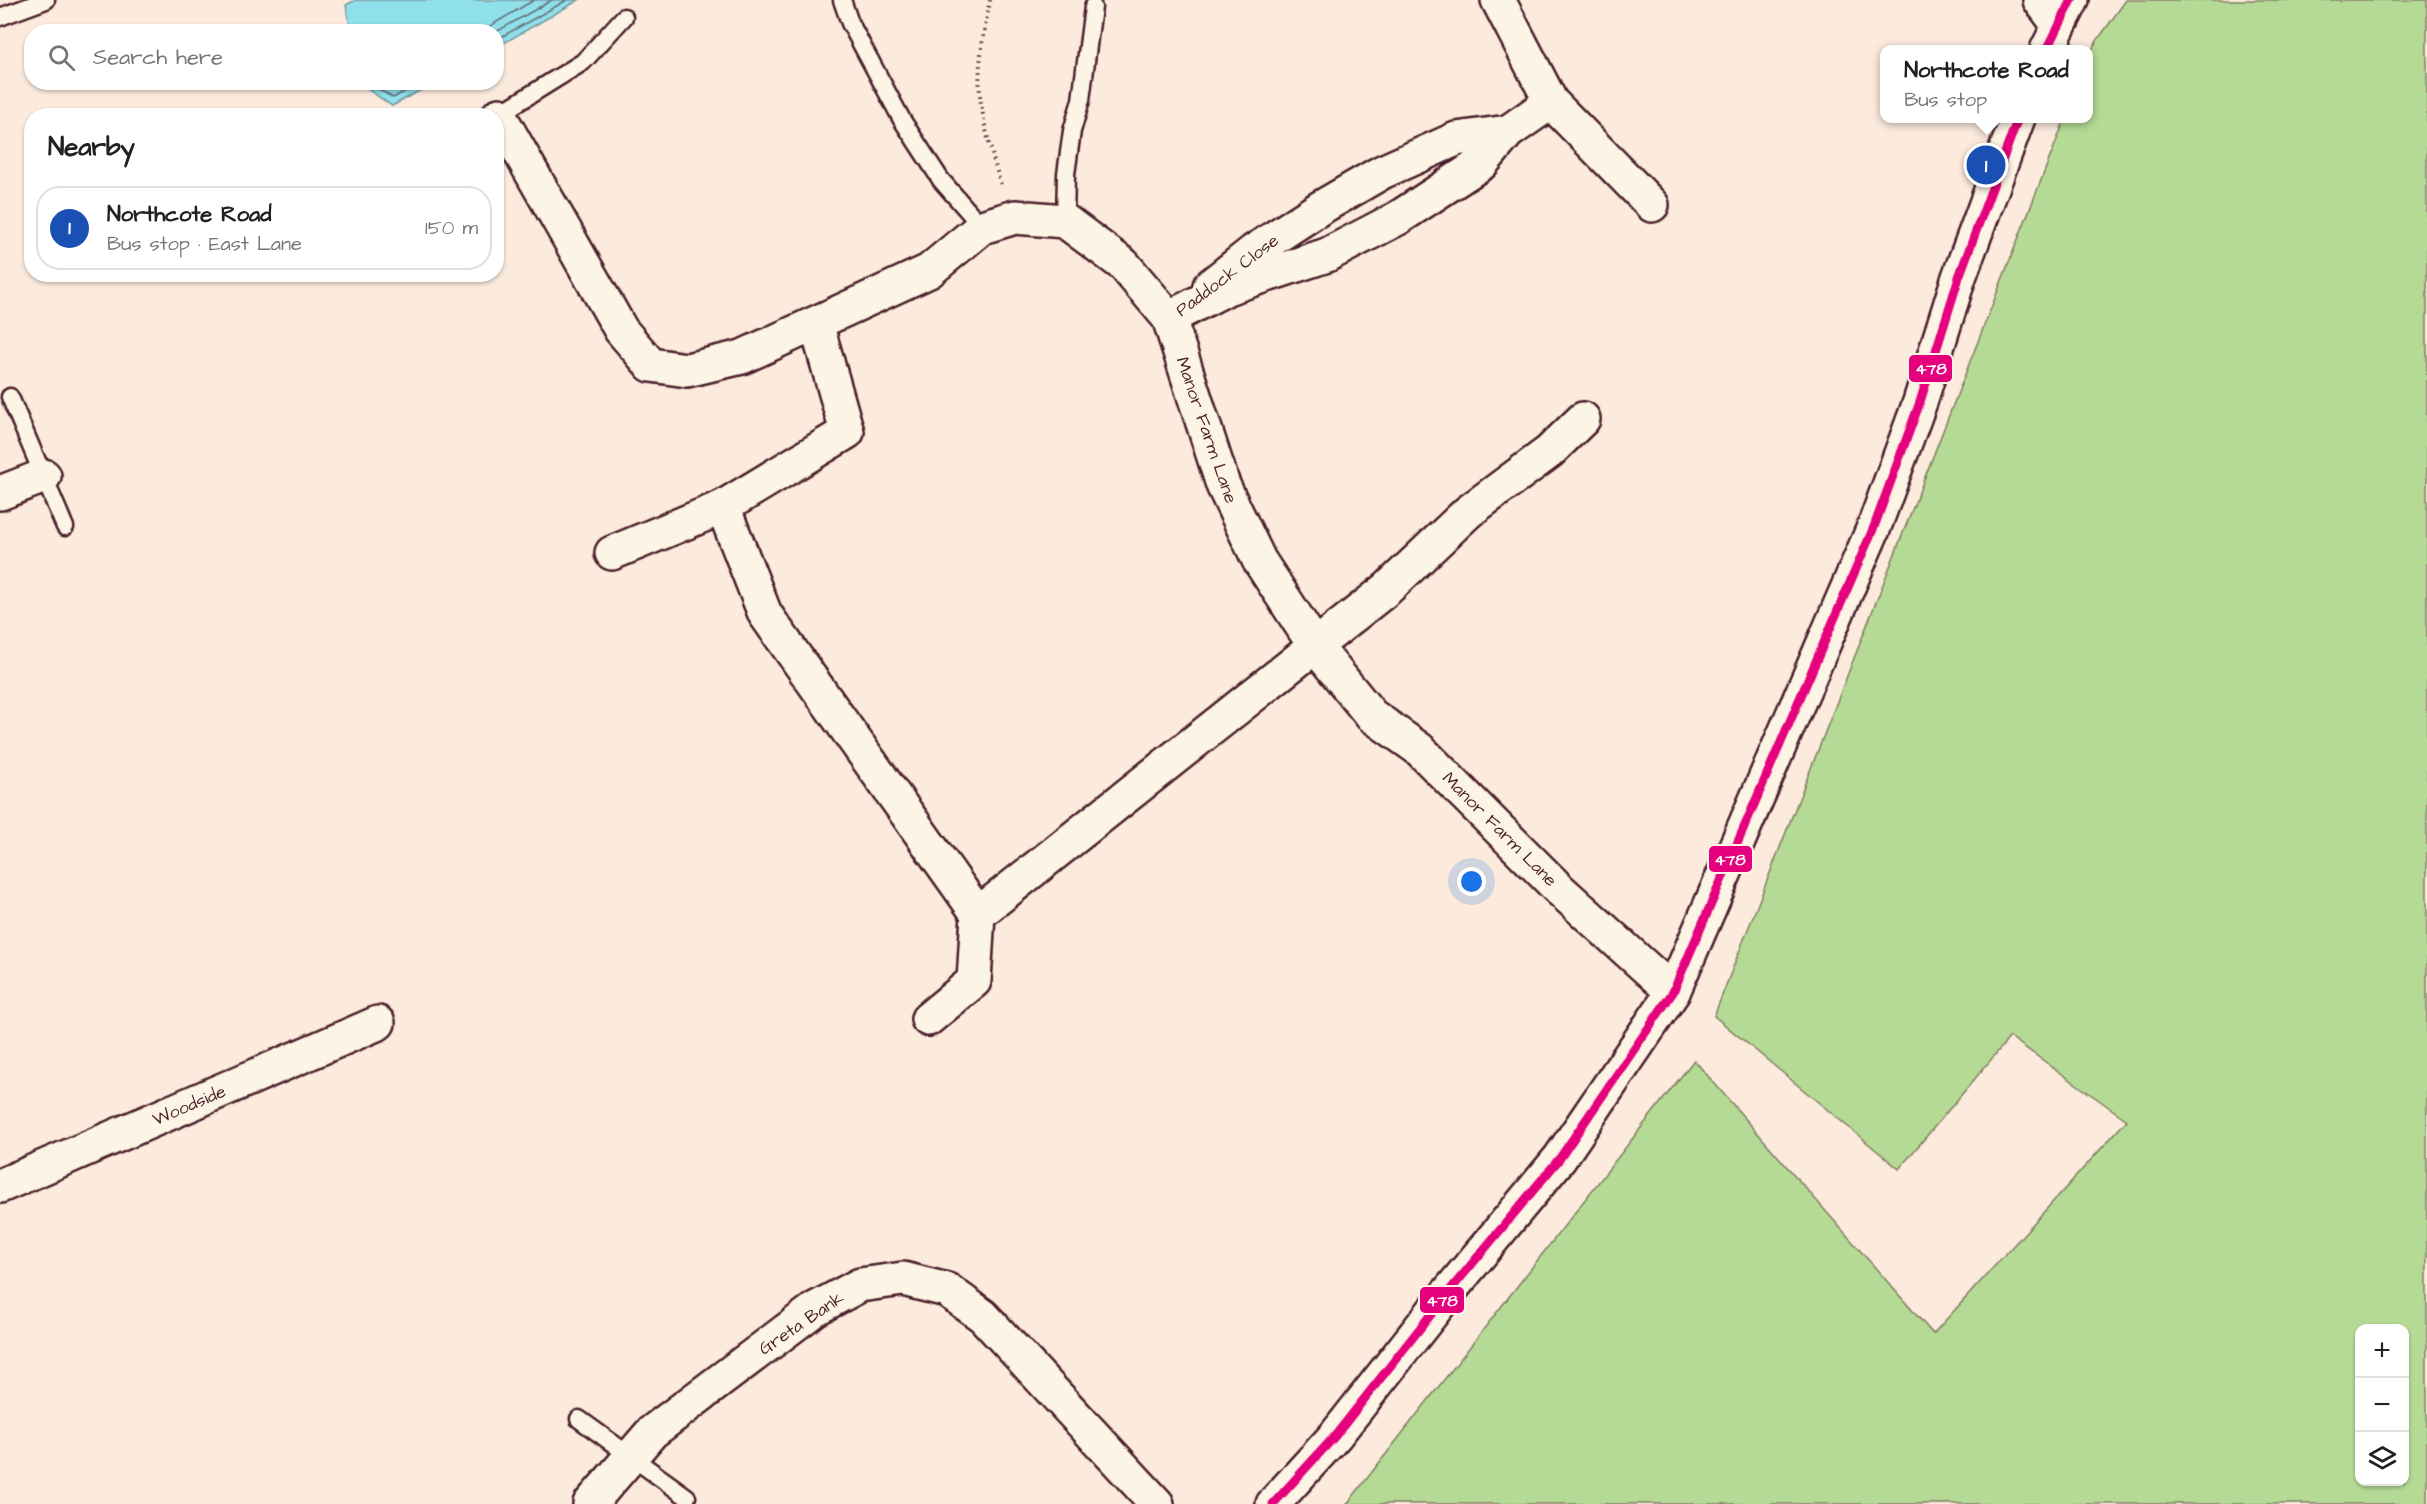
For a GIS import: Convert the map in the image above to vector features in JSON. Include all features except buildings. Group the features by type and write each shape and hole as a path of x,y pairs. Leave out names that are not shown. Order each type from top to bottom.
{"street":[{"path":"1498,0 1551,102 1652,205"},
{"name":"Paddock Close","path":"1169,318 1227,288 1327,255 1398,218 1482,163 1508,132 1551,102"},
{"path":"1273,1504 1335,1436 1447,1294 1560,1158 1673,992 1874,527 1920,402 1959,277 2016,123"},
{"path":"504,125 621,330 651,365 687,370 742,357 929,271 982,227 1015,217 1065,222"},
{"name":"Paddock Close","path":"1169,318 1254,251 1320,208 1382,172 1456,139 1508,132"},
{"name":"Manor Farm Lane","path":"1065,222 1124,265 1169,318 1223,485 1258,560 1315,646 1371,715 1419,748 1559,889 1673,992"},
{"path":"612,553 723,507 847,432 816,323"},
{"path":"978,914 1387,589 1468,512 1549,452 1583,419"},
{"path":"0,493 44,476"},
{"path":"723,507 765,614 978,914 974,981 928,1019"},
{"name":"Woodside","path":"0,1186 378,1023"},
{"name":"Greta Bank","path":"590,1504 652,1432 815,1309 860,1285 903,1280 947,1290 983,1316 1157,1504"}],"lane":[{"path":"0,16 46,0"},
{"path":"842,0 849,23 902,120 941,180 982,227"},
{"path":"1065,222 1066,174 1072,131 1081,100 1093,7"},
{"path":"504,111 583,62 624,17"},
{"path":"10,397 65,527"},
{"path":"579,1419 687,1497"}],"path":[{"path":"990,0 982,50 980,101 990,149 1003,192 1015,217"}],"green space":[{"path":"2126,0 2427,0 2427,1504 1347,1504 1694,1060 1933,1334 2127,1120 2010,1037 1899,1169 1714,1016 2063,123 2093,123 2093,48"}],"water":[{"path":"356,0 579,0 504,43 504,24 350,24 346,5"},
{"path":"369,90 421,90 392,106"}],"transit line":[{"name":"478","path":"2050,45 2072,0"},
{"name":"478","path":"1273,1504 1335,1436 1447,1294 1560,1158 1673,992 1874,527 1920,402 1959,277 2016,123"}],"place":[{"name":"Northcote Road","path":"1986,165"}]}
